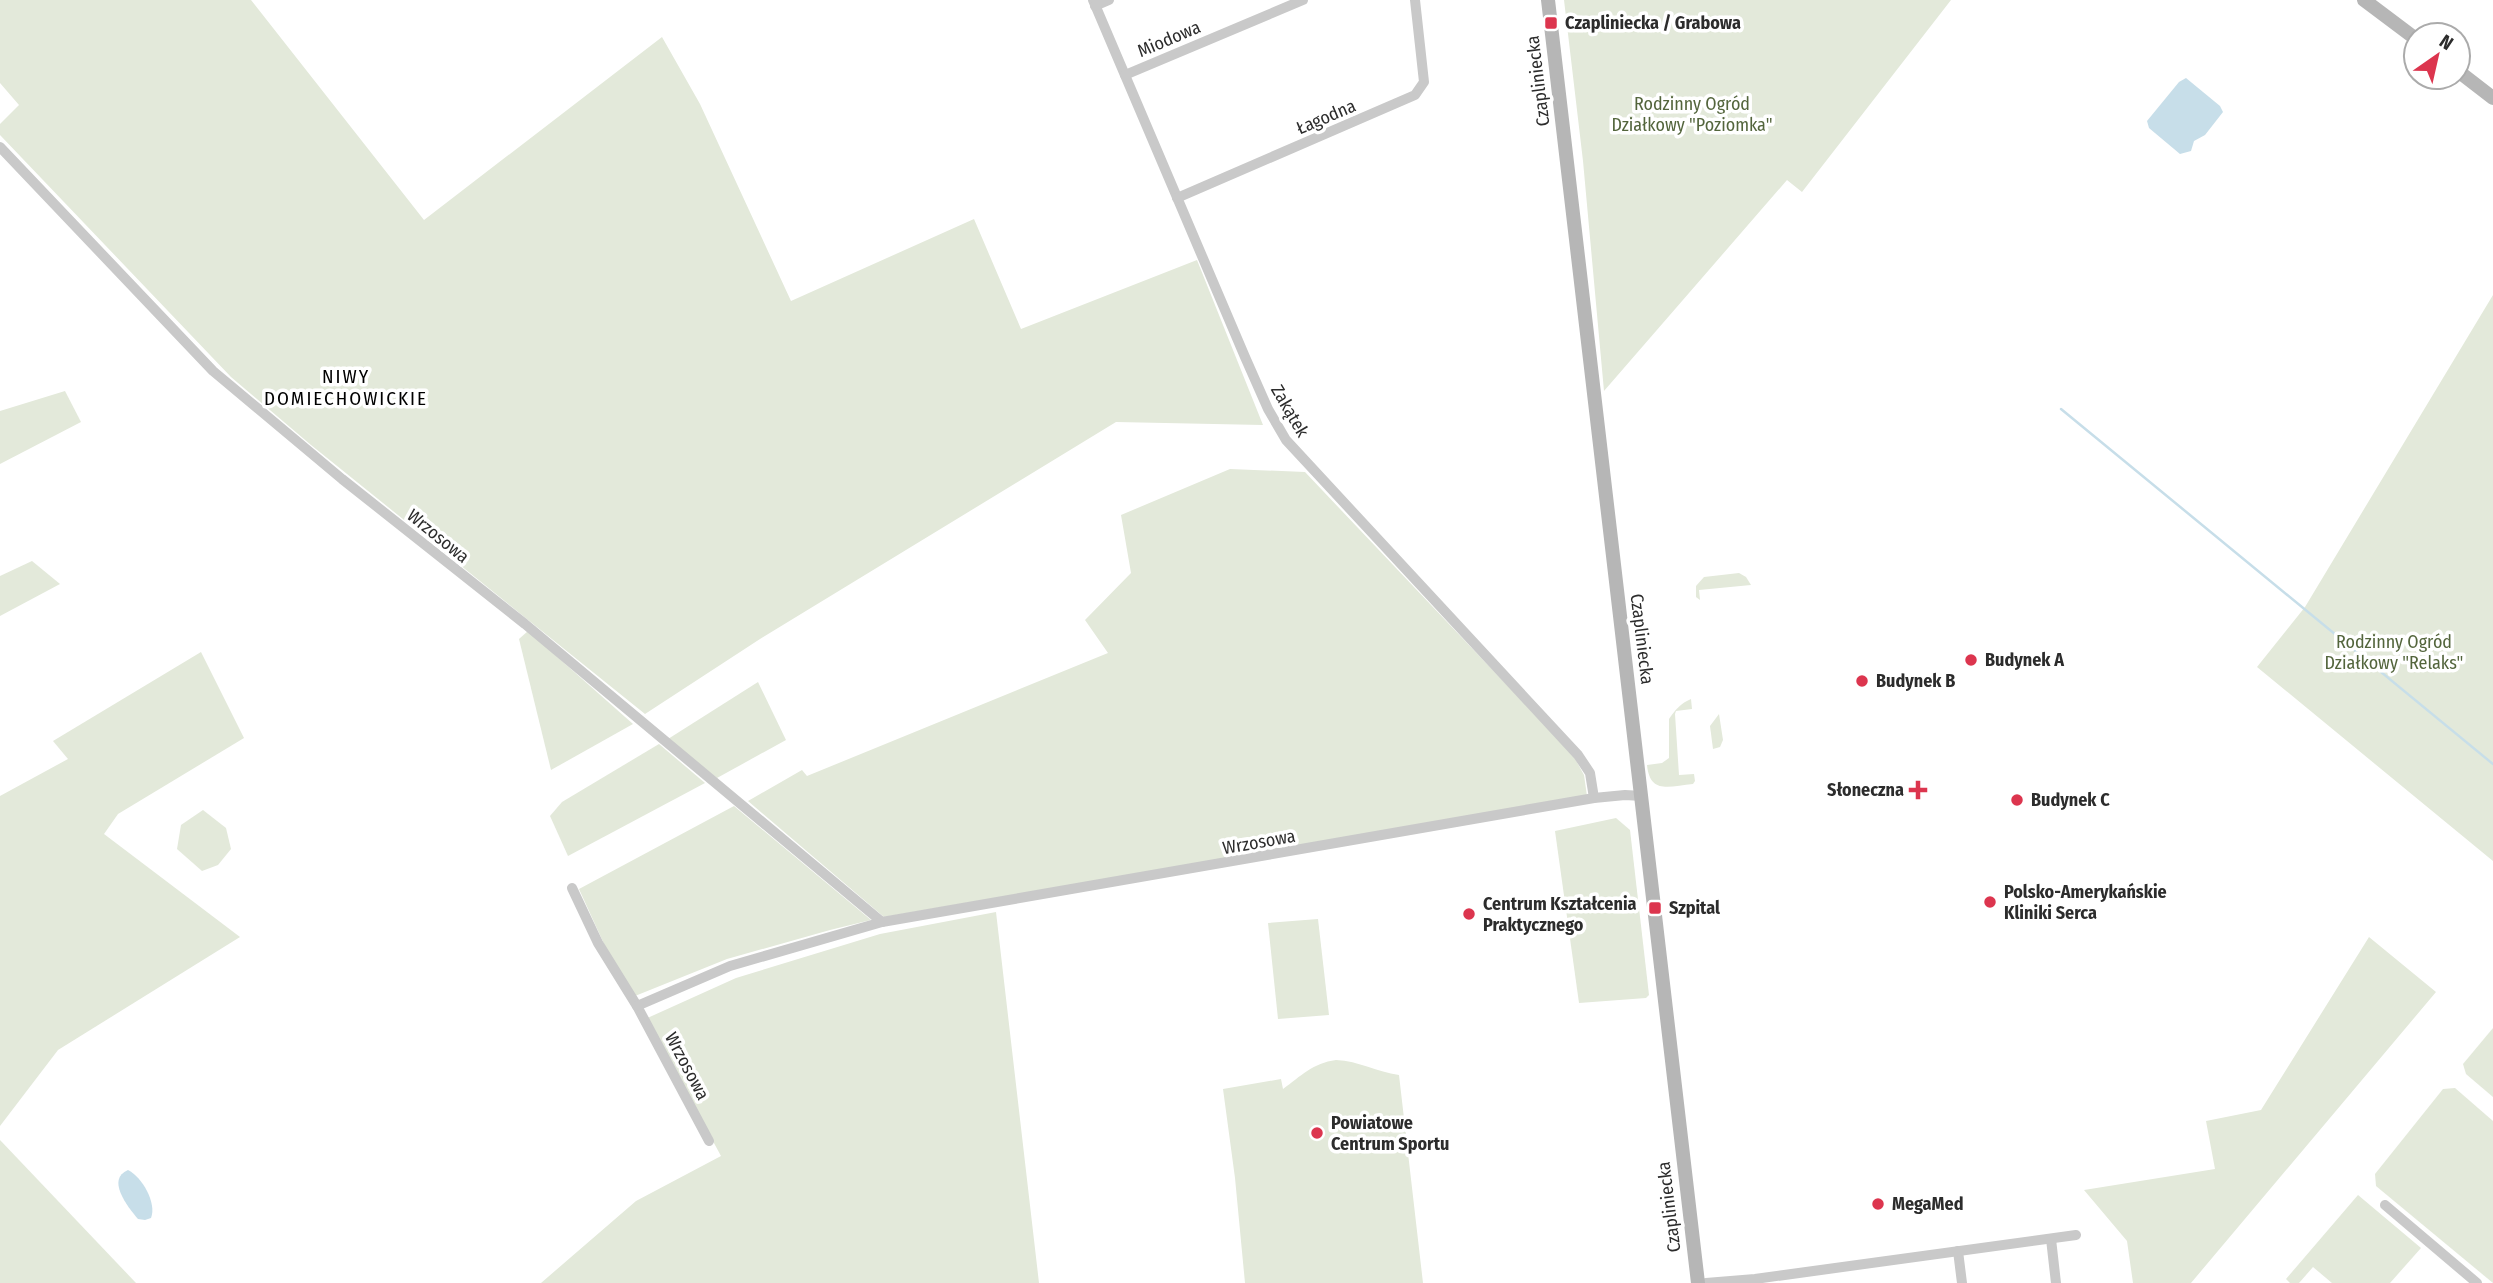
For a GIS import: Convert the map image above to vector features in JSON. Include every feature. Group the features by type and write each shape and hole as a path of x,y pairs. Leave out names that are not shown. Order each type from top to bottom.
{"main road":[{"name":"Czapliniecka","path":"1548,0 1698,1283"},
{"path":"2364,0 2402,28"},
{"path":"2472,82 2493,98"}],"street":[{"path":"1094,3 1109,0"},
{"name":"Miodowa","path":"1125,75 1303,0"},
{"name":"Łagodna","path":"1177,198 1415,95 1424,82 1415,0"},
{"name":"Zakątek","path":"1094,3 1249,367 1286,440 1578,755 1590,773 1594,798"},
{"name":"Wrzosowa","path":"0,147 213,370 353,488 525,624 882,922"},
{"name":"Wrzosowa","path":"637,1006 730,966 882,922 1594,798 1642,796"},
{"name":"Wrzosowa","path":"572,888 598,943 637,1006 709,1141"},
{"path":"2385,1205 2477,1283"},
{"path":"1706,1283 1755,1279 2076,1235"},
{"path":"2051,1239 2056,1283"},
{"path":"1958,1251 1962,1283"}],"green space":[{"path":"0,0 251,0 424,220 662,37 700,104 791,301 974,219 1021,329 1197,260 1263,425 1116,422 760,639 645,714 311,445 231,377 0,135 0,124 19,105 0,83"},
{"name":"Rodzinny Ogród Działkowy \"Poziomka\"","path":"1564,0 1951,0 1802,192 1787,180 1604,391 1583,161"},
{"name":"Rodzinny Ogród Działkowy \"Relaks\"","path":"2493,295 2493,861 2257,667 2305,607"},
{"path":"65,391 81,422 0,464 0,411"},
{"path":"1230,469 1305,472 1573,755 1584,775 1587,796 884,917 748,801 802,770 807,776 1108,653 1085,620 1131,573 1121,515"},
{"path":"32,561 60,584 0,616 0,576"},
{"path":"1739,573 1746,577 1751,585 1699,590 1700,600 1696,597 1696,586 1704,577"},
{"path":"528,631 633,724 551,770 519,639"},
{"path":"201,652 244,738 118,814 104,834 240,937 58,1050 0,1126 0,796 68,759 53,741"},
{"path":"758,682 786,740 717,778 668,739"},
{"path":"1691,699 1692,709 1676,711 1675,714 1679,775 1694,774 1695,781 1693,784 1662,787 1652,781 1647,765 1662,763 1669,758 1669,719 1679,707"},
{"path":"1719,714 1723,740 1720,747 1713,749 1710,726"},
{"path":"659,744 705,783 568,856 550,816 562,802"},
{"path":"734,806 871,920 727,959 635,996 605,946 579,889"},
{"path":"203,810 226,828 231,849 218,865 202,871 177,849 181,825"},
{"path":"1616,818 1630,830 1649,995 1646,998 1579,1003 1555,831"},
{"path":"996,912 1039,1283 541,1283 636,1201 721,1156 670,1062 643,1020 736,978 880,934"},
{"path":"1318,919 1329,1015 1278,1019 1268,923"},
{"path":"2369,937 2436,992 2191,1283 2133,1283 2127,1241 2084,1190 2215,1169 2206,1121 2261,1110"},
{"path":"2493,1028 2493,1097 2466,1074 2463,1064"},
{"name":"Powiatowe Centrum Sportu","path":"1336,1060 1399,1075 1423,1283 1245,1283 1223,1089 1281,1079 1283,1089 1314,1067"},
{"path":"2455,1088 2493,1121 2493,1283 2376,1186 2375,1174 2443,1089"},
{"path":"0,1140 136,1283 0,1283"},
{"path":"2358,1195 2421,1248 2390,1283 2332,1283 2313,1267 2299,1283 2290,1283 2286,1279"}],"water":[{"path":"2186,78 2220,106 2223,112 2205,135 2194,141 2191,151 2180,154 2149,128 2147,121 2179,82"},
{"path":"128,1170 147,1191 152,1205 151,1218 138,1219 121,1193 119,1180"}],"waterway":[{"path":"2061,409 2493,764"}],"place":[{"name":"Czapliniecka / Grabowa","path":"1551,23"},
{"name":"Budynek A","path":"1971,660"},
{"name":"Budynek B","path":"1862,681"},
{"name":"Słoneczna","path":"1918,790"},
{"name":"Budynek C","path":"2017,800"},
{"name":"Polsko-Amerykańskie Kliniki Serca","path":"1990,902"},
{"name":"Szpital","path":"1655,908"},
{"name":"Centrum Kształcenia Praktycznego","path":"1469,914"},
{"name":"Powiatowe Centrum Sportu","path":"1317,1133"},
{"name":"MegaMed","path":"1878,1204"}],"district":[{"name":"NIWY DOMIECHOWICKIE","path":"346,387"}]}
